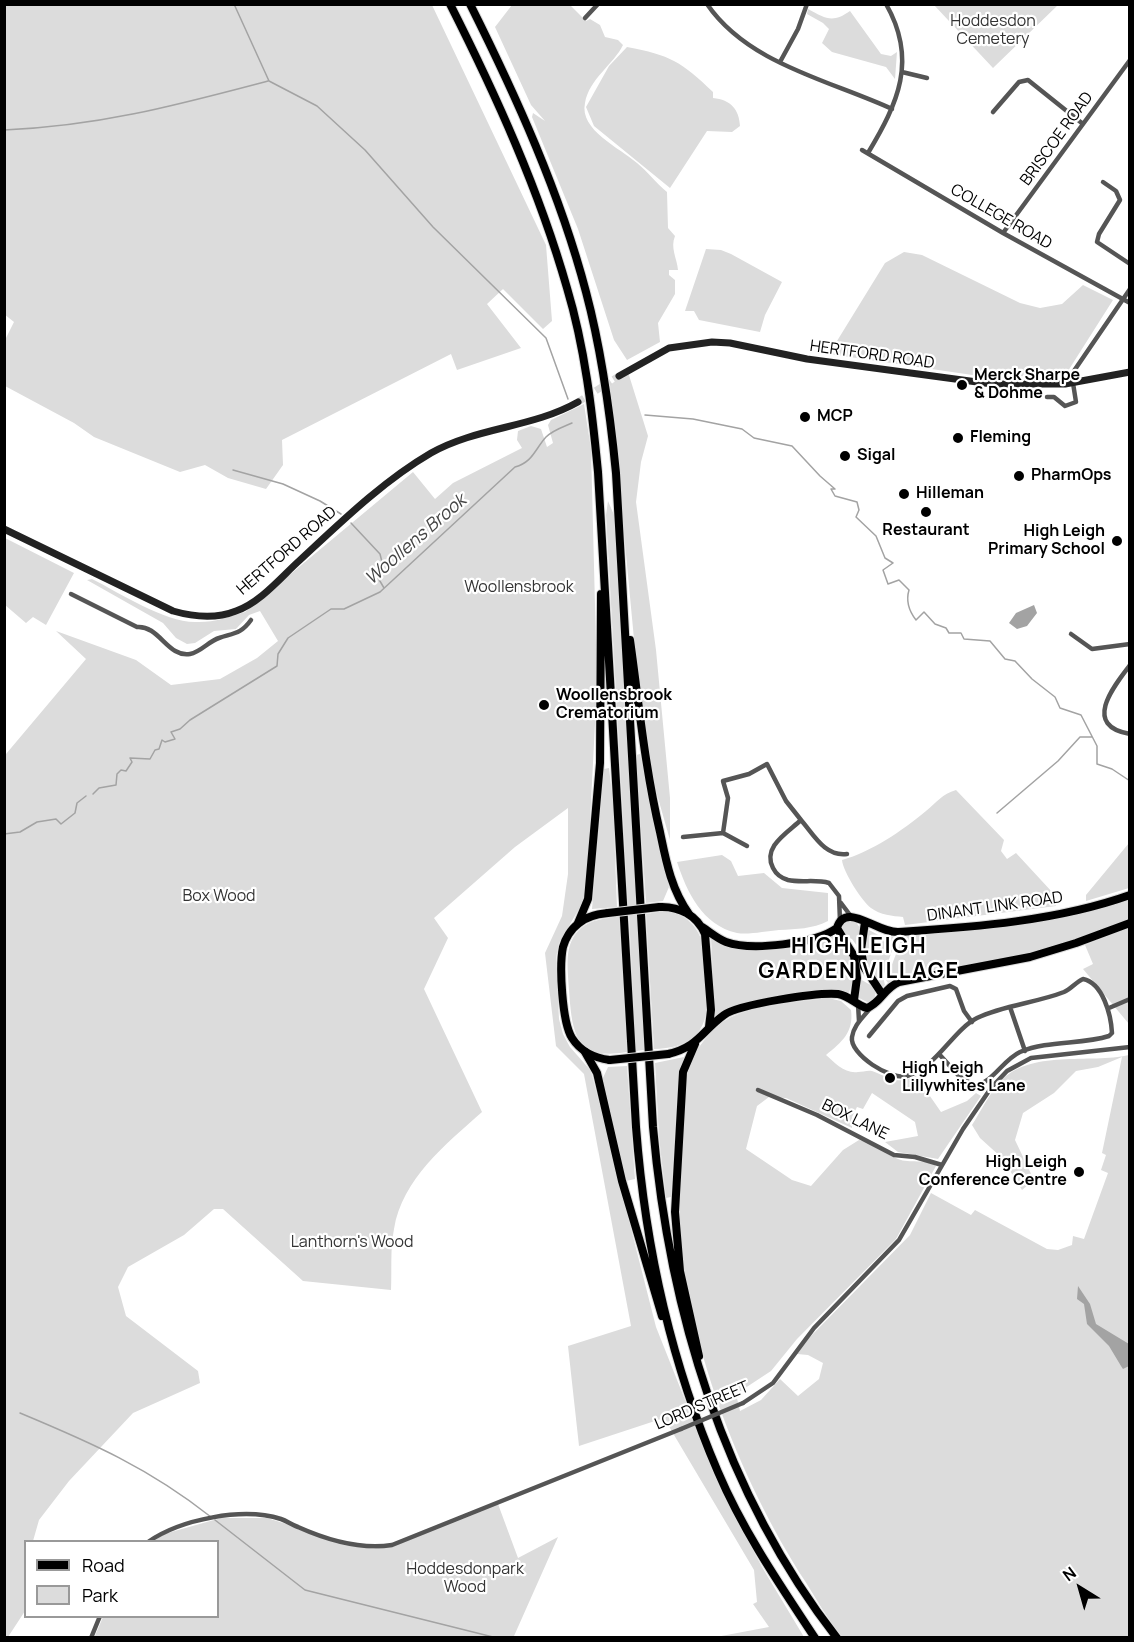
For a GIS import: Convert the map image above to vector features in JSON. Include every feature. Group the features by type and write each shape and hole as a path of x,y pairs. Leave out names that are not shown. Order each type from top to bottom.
{"main road":[{"path":"450,4 483,72 539,203 568,289 592,411 603,542 639,1160 648,1233 674,1349"},
{"path":"470,4 548,178 586,293 603,368 611,425 622,585 658,1184 674,1279 710,1402 765,1524 796,1581 837,1638"},
{"name":"HERTFORD ROAD","path":"619,376 669,348 695,342 720,342 807,359 1010,386 1069,383 1130,372"},
{"name":"HERTFORD ROAD","path":"4,529 173,611 202,617 220,615 237,611 264,593 352,512 429,454 466,438 542,418 578,402"},
{"path":"603,542 600,763 588,898 578,923 564,945 564,1008 570,1036 585,1052 597,1073 637,1235 718,1473 780,1585 815,1638"},
{"path":"622,585 656,818 676,896 702,927 725,942 751,946 820,938 850,915"},
{"name":"DINANT LINK ROAD","path":"850,915 894,932 949,928 1043,916 1130,895"},
{"path":"578,923 608,913 659,907 678,909 689,914"},
{"path":"865,922 861,950 864,967 882,994"},
{"path":"710,1402 680,1271 675,1212 683,1072 695,1044 708,1029 726,1013 744,1007 822,994 839,994 871,1007 882,994 898,982 1030,957 1130,923"},
{"path":"838,924 854,956 857,978 856,1002"},
{"path":"702,927 708,953 711,1010 708,1029"},
{"path":"585,1052 594,1057 610,1060 668,1054 684,1050 695,1044"}],"street":[{"path":"585,18 598,4"},
{"path":"707,4 734,36 780,62 892,109"},
{"path":"780,62 798,29 807,4"},
{"path":"868,153 892,109 902,72 900,36 886,4"},
{"name":"BRISCOE ROAD","path":"1003,233 1130,60"},
{"path":"902,72 927,78"},
{"path":"993,112 1019,82 1028,80 1083,124"},
{"name":"COLLEGE ROAD","path":"862,150 1003,233 1130,303"},
{"path":"1103,182 1116,191 1120,200 1098,236 1097,242 1130,264"},
{"path":"1047,397 1054,397 1065,406 1076,402 1069,383 1130,290"},
{"path":"70,594 137,627 142,626 176,652 183,654 198,651 218,638 237,635 251,620"},
{"path":"1071,634 1092,649 1130,644"},
{"path":"1130,665 1109,695 1104,708 1107,722 1112,729 1130,734"},
{"path":"723,833 728,798 723,781 749,774 767,764 786,801 826,850 840,855 847,854"},
{"path":"801,820 773,845 770,856 772,866 777,874 787,879 830,883 850,915"},
{"path":"683,837 723,833 747,846"},
{"path":"838,924 841,903"},
{"path":"871,1007 859,1021 852,1036 853,1045 868,1062 891,1076 908,1076 939,1054 972,1022 1010,1007 1065,991 1085,979 1091,982 1109,1008 1112,1032 1109,1036 1049,1044 1025,1051 1006,1060 988,1080 975,1086 959,1076 939,1054"},
{"path":"869,1036 898,1001 907,996 950,986 956,989 964,1011 972,1022"},
{"path":"1109,1008 1130,999"},
{"path":"856,1002 859,1021"},
{"path":"1010,1007 1025,1051"},
{"name":"LORD STREET","path":"152,1540 167,1532 208,1518 250,1514 283,1519 296,1527 356,1545 376,1547 392,1545 743,1403 773,1383 814,1328 899,1240 976,1109 1011,1068 1031,1058 1051,1054 1130,1047"},
{"name":"BOX LANE","path":"758,1090 817,1115 894,1155 921,1158 942,1165"},
{"path":"91,1638 100,1618"}],"green space":[{"path":"4,5 432,5 546,245 552,321 543,329 503,289 487,304 521,348 457,370 451,354 282,440 283,465 266,489 228,478 205,465 180,472 94,437 74,423 5,386 5,340 14,322 4,314"},
{"path":"512,5 570,5 586,21 590,19 600,25 605,37 618,40 623,45 591,86 585,103 585,113 588,122 602,138 637,163 667,192 668,228 675,236 673,249 678,270 669,270 669,275 675,280 675,294 658,323 660,342 627,360 614,340 578,229 532,117 533,113 545,121 531,105 495,27"},
{"name":"Hoddesdon Cemetery","path":"934,5 1058,5 993,68"},
{"path":"808,9 829,18 839,17 850,11 881,54 891,56 897,52 895,79 886,67 832,52 822,43 829,29 807,14"},
{"path":"627,47 654,53 684,67 713,92 713,98 729,103 738,115 740,126 732,132 707,131 670,188 594,126 586,107 609,66"},
{"path":"706,249 721,250 731,254 782,282 765,315 760,332 699,320 694,311 685,311"},
{"path":"904,252 922,255 1020,303 1040,308 1062,304 1083,285 1113,300 1068,371 1059,374 993,378 829,354 885,263"},
{"path":"628,372 648,436 641,462 636,502 656,650 670,798 670,840 652,777 639,692 610,385"},
{"name":"Box Wood","path":"584,404 591,449 597,684 587,881 583,902 559,943 556,958 559,1019 570,1047 591,1071 656,1327 720,1488 762,1567 804,1637 716,1637 769,1627 753,1604 757,1602 754,1570 664,1418 579,1446 568,1346 631,1326 584,1074 556,1046 545,953 562,916 568,874 568,808 515,847 434,918 448,938 424,989 482,1112 440,1150 416,1178 406,1194 394,1229 391,1290 303,1281 223,1209 214,1209 184,1235 128,1267 118,1287 126,1316 198,1371 200,1383 133,1413 69,1481 39,1520 33,1540 24,1540 24,1613 8,1637 5,1637 4,753 6,754 86,659 56,631 136,660 171,685 220,679 257,658 278,641 260,611 249,615 236,629 214,631 195,643 187,644 176,638 163,623 87,580 92,579 142,606 183,621 208,622 245,612 413,472 435,499 453,483 522,448 517,440 518,431 531,426 541,429 547,447 553,443 548,425 551,420"},
{"path":"608,501 614,515 636,905 628,906 606,515"},
{"path":"5,538 74,573 46,625 33,617 26,623 5,605"},
{"path":"640,754 669,887 663,901 646,903 636,755"},
{"path":"609,768 613,802 617,907 592,909 604,769"},
{"path":"956,790 1004,840 1001,851 1007,859 1016,853 1053,893 1056,906 905,925 903,917 882,914 867,904 849,879 842,860 864,852 886,840 917,819 943,796"},
{"path":"1129,843 1129,888 1086,901 1086,895"},
{"path":"722,855 731,861 738,876 764,873 782,888 828,893 828,921 804,928 747,934 725,929 714,923 691,896 677,862"},
{"path":"1129,898 1129,919 1076,940 1002,959 922,972 888,983 886,980 901,941 900,935 999,926"},
{"path":"664,911 678,914 689,921 703,944 706,1014 701,1028 692,1039 676,1046 654,1049 646,914"},
{"path":"637,914 644,1050 636,1051 629,915"},
{"path":"619,916 627,1052 610,1054 587,1048 575,1031 568,965 571,942 580,929 598,920"},
{"path":"848,921 856,922 860,928 857,946 852,939 843,935 842,925"},
{"path":"1129,928 1129,1024 1083,969 1093,964 1085,945"},
{"path":"869,930 884,938 897,936 883,977 885,985 883,987 868,970 864,952"},
{"path":"834,935 849,952 854,975 849,993 821,991 781,996 741,1006 715,1018 711,938 745,948 768,948 805,944 812,946"},
{"path":"860,979 874,987 876,992 874,999 869,1003 859,998"},
{"path":"828,998 841,1001 851,1010 851,1024 846,1036 826,1055 840,1067 853,1072 872,1071 897,1080 916,1076 941,1112 967,1101 976,1093 981,1096 938,1159 898,1152 885,1142 918,1136 915,1122 872,1093 863,1109 857,1107 852,1117 852,1128 786,1098 769,1097 757,1106 746,1149 792,1180 811,1186 843,1150 859,1140 898,1159 927,1162 936,1166 896,1239 797,1339 771,1371 736,1394 740,1411 761,1400 780,1379 798,1396 819,1379 823,1363 808,1355 797,1354 810,1337 910,1235 931,1193 971,1215 975,1210 1047,1249 1058,1250 1072,1245 1073,1236 1084,1239 1108,1173 1101,1170 1106,1155 1102,1153 1122,1057 1098,1067 1076,1071 1054,1093 1023,1113 1015,1140 1034,1180 1022,1190 1002,1158 980,1138 972,1125 1000,1082 1012,1072 1027,1065 1043,1061 1129,1055 1129,1637 843,1638 805,1581 758,1497 737,1452 703,1356 682,1259 678,1176 687,1067 709,1035 720,1024 736,1015 776,1005"},
{"path":"684,1057 677,1093 671,1197 666,1198 659,1137 655,1063"},
{"path":"627,1066 635,1179 626,1181 602,1080 608,1067"},
{"name":"Hoddesdonpark Wood","path":"498,1504 518,1558 558,1537 514,1636 516,1637 94,1638 103,1618 219,1618 219,1540 155,1540 164,1534 221,1518 267,1518 374,1549 394,1545"}],"shaded area":[{"path":"1034,605 1037,613 1027,626 1017,629 1009,623 1016,613"},
{"path":"1078,1286 1090,1304 1096,1324 1129,1344 1129,1366 1123,1369 1109,1346 1087,1324 1084,1304 1077,1299"}],"waterway":[{"path":"234,4 269,81 317,106 365,150 433,227 546,338 568,399"},
{"path":"4,130 106,119 170,106 268,81"},
{"name":"Woollens Brook","path":"645,415 693,419 742,429 754,438 792,446 835,489 831,489 835,496 857,502 859,510 856,517 876,536 885,558 893,563 883,570 888,584 899,580 909,590 909,605 916,620 924,612 935,624 946,628 949,633 961,633 964,639 990,641 1005,659 1015,661 1032,679 1055,697 1060,708 1081,715 1097,746 1097,764 1112,769 1130,781"},
{"name":"Woollens Brook","path":"93,794 99,788 116,785 117,774 121,770 126,771 132,762 130,758 150,759 155,750 159,749 162,740 165,742 175,739 171,732 180,729 190,720 277,666 278,654 288,638 331,609 344,609 380,592 515,467 526,462 549,435 572,423"},
{"path":"233,470 283,484 320,501 341,514"},
{"path":"351,523 380,554 382,562 377,576 384,588"},
{"path":"997,813 1058,761 1080,737 1092,737"},
{"name":"Woollens Brook","path":"4,834 20,832 37,822 56,819 61,824 75,813 77,803 86,796"},
{"path":"20,1413 72,1435 142,1470 211,1517"},
{"path":"215,1520 305,1590 497,1638"}],"tunnel":[{"path":"578,402 619,376"}],"place":[{"name":"Merck Sharpe & Dohme","path":"962,385"},
{"name":"MCP","path":"805,417"},
{"name":"Fleming","path":"958,438"},
{"name":"Sigal","path":"845,456"},
{"name":"PharmOps","path":"1019,476"},
{"name":"Hilleman","path":"904,494"},
{"name":"Restaurant","path":"926,512"},
{"name":"High Leigh Primary School","path":"1117,541"},
{"name":"Woollensbrook Crematorium","path":"544,705"},
{"name":"High Leigh Lillywhites Lane","path":"890,1078"},
{"name":"High Leigh Conference Centre","path":"1079,1172"}],"district":[{"name":"HIGH LEIGH GARDEN VILLAGE","path":"859,960"}],"park label":[{"name":"Woollensbrook","path":"519,588"},
{"name":"Lanthorn's Wood","path":"352,1243"}]}
